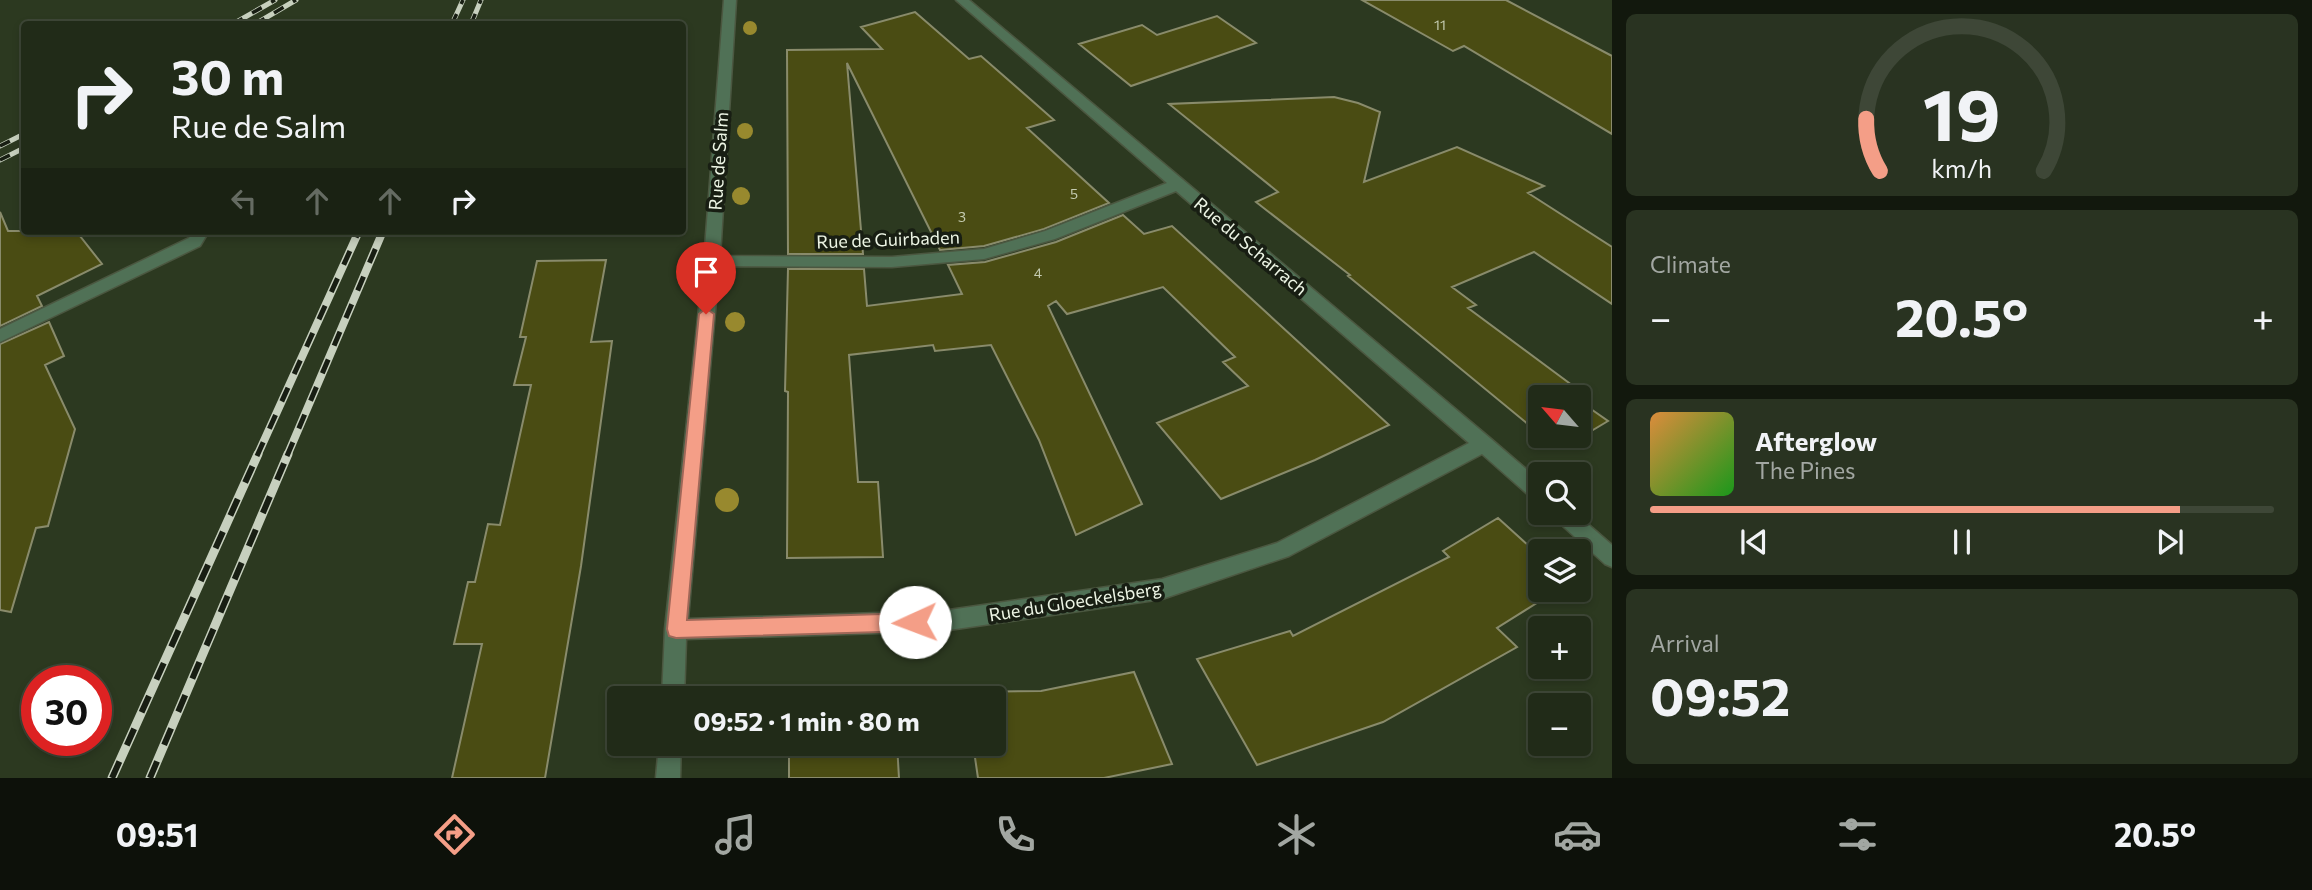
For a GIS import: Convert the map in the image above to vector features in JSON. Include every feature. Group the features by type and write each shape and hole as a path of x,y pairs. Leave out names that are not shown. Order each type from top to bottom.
{"street":[{"name":"Rue de Salm","path":"674,686 676,629 712,261 730,0"},
{"name":"Rue du Scharrach","path":"962,0 1528,482"},
{"name":"Rue de Guirbaden","path":"712,261 892,262 984,254 1050,235 1179,184"},
{"path":"0,336 195,242 199,235"},
{"name":"Rue du Gloeckelsberg","path":"676,629 942,621 1161,589 1282,550 1485,444"},
{"path":"1575,525 1612,558"},
{"path":"668,778 669,756"}],"building":[{"path":"1362,0 1506,0 1612,56 1612,134 1464,46 1453,51"},
{"path":"915,12 969,59 981,56 1054,120 1027,128 1109,203 1044,229 984,246 940,250 847,63 863,254 788,254 787,50 882,49 861,27"},
{"path":"1217,16 1256,43 1131,86 1079,44 1142,25 1157,35"},
{"path":"1334,97 1380,112 1364,182 1457,147 1544,186 1528,193 1612,247 1612,304 1534,252 1452,287 1476,305 1468,308 1572,385 1528,385 1528,424 1348,276 1350,275 1256,202 1278,192 1169,104"},
{"path":"0,212 8,231 21,231 21,235 79,235 102,264 37,296 42,306 0,326"},
{"path":"1123,215 1144,234 1172,226 1389,425 1315,460 1221,499 1157,423 1248,386 1223,362 1235,357 1163,287 1067,314 1056,301 1048,306 1142,504 1076,535 1039,440 991,345 935,351 933,345 849,355 858,482 878,482 883,557 787,558 788,392 785,391 788,269 864,269 867,306 962,294 948,265 985,262 1056,242"},
{"path":"606,260 591,342 612,341 581,566 545,778 452,778 482,644 454,644 468,582 475,582 488,524 500,525 531,385 514,385 526,337 520,337 537,261"},
{"path":"49,322 64,356 45,365 75,429 48,526 36,528 11,612 0,610 0,344"},
{"path":"1591,409 1608,421 1591,431"},
{"path":"1498,518 1528,545 1528,602 1538,602 1497,628 1517,647 1383,722 1257,765 1197,659 1290,631 1293,636 1449,557 1443,551"},
{"path":"1134,672 1172,764 1104,778 978,778 975,756 1006,756 1006,691 1041,691"},
{"path":"789,756 898,756 899,778 789,778"}],"railway":[{"path":"238,21 275,0"},
{"path":"260,21 296,0"},
{"path":"453,21 463,0"},
{"path":"472,21 481,0"},
{"path":"0,146 21,136"},
{"path":"0,160 21,150"},
{"path":"257,456 357,235"},
{"path":"287,456 381,235"},
{"path":"112,778 258,454"},
{"path":"150,778 288,454"}],"route":[{"path":"706,314 676,629 915,622"}]}
